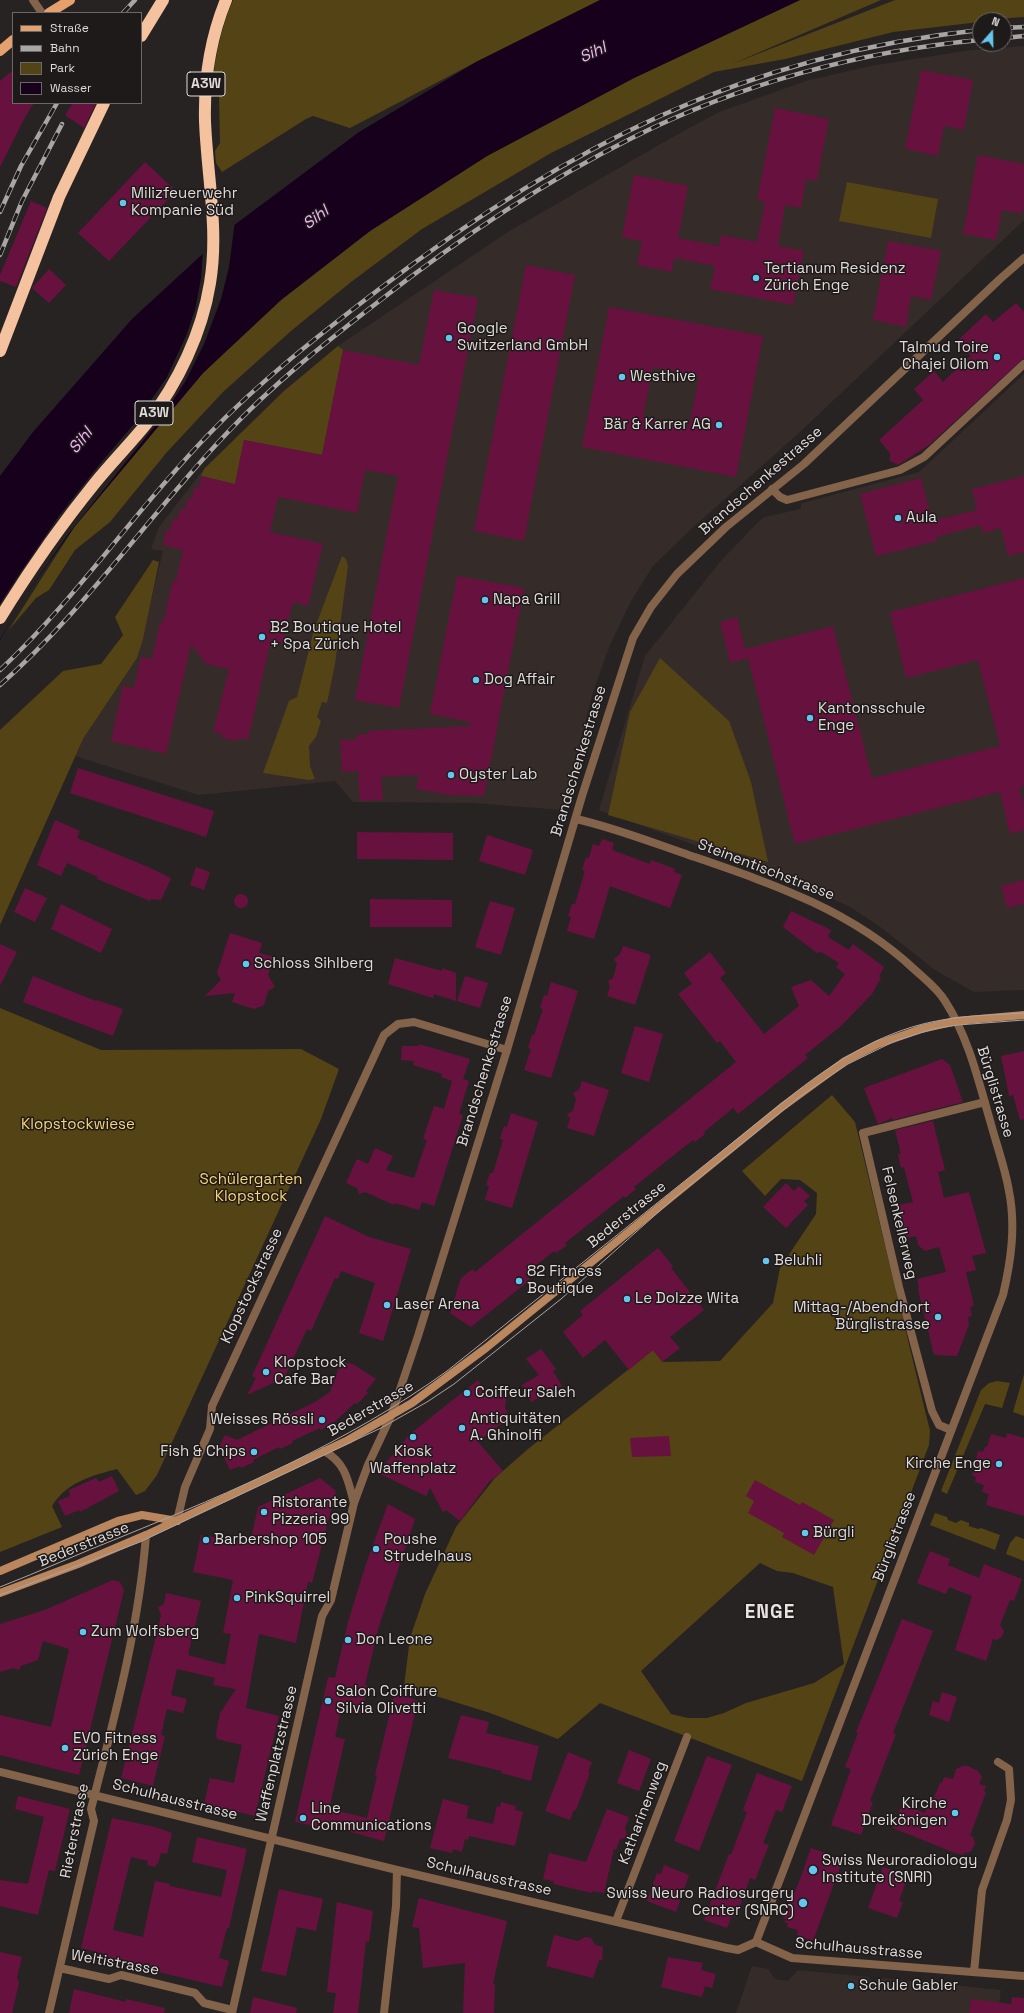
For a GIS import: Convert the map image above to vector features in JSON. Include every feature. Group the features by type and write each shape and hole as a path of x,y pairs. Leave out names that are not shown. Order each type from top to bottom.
{"highway":[{"path":"142,34 163,0"},
{"name":"A3W","path":"0,618 32,566 65,522 96,482 147,423 162,402 186,359 201,321 210,284 214,240 205,123 206,78 213,37 226,0"},
{"path":"0,352 59,197 104,104"}],"main road":[{"path":"51,12 70,0"},
{"path":"0,50 12,41"},
{"name":"Bederstrasse","path":"0,1593 84,1562 177,1521 324,1451 391,1416 443,1382 782,1107 823,1076 846,1061 878,1044 921,1028 956,1021 1024,1015"},
{"name":"Bederstrasse","path":"0,1571 118,1521 142,1515 177,1521"}],"street":[{"path":"33,0 41,12"},
{"name":"Brandschenkestrasse","path":"391,1416 418,1336 507,1050 576,819 627,653 633,638 647,613 677,574 726,527 804,464 994,284 1024,258"},
{"path":"772,489 780,498 787,500 900,470 924,457 1024,364"},
{"name":"Steinentischstrasse","path":"576,819 601,825 720,866 808,899 842,916 902,958 939,993 956,1021"},
{"name":"Bürglistrasse","path":"756,1942 1003,1295 1010,1266 1012,1238 1009,1191 985,1102 968,1048 956,1021"},
{"name":"Klopstockstrasse","path":"177,1521 185,1487 210,1429 212,1406 384,1035 398,1024 414,1022 507,1050"},
{"name":"Felsenkellerweg","path":"951,1430 939,1425 932,1411 899,1287 864,1133 985,1102"},
{"name":"Waffenplatzstrasse","path":"232,2011 322,1616 331,1600 354,1503 368,1466 391,1416"},
{"name":"Waffenplatzstrasse","path":"324,1451 334,1456 345,1470 354,1503"},
{"name":"Rieterstrasse","path":"49,2013 94,1822 92,1809 95,1795 136,1622 143,1576 146,1535"},
{"name":"Katharinenweg","path":"616,1921 687,1737"},
{"path":"974,1972 982,1890 1007,1820 1011,1800 1009,1769 998,1762"},
{"name":"Schulhausstrasse","path":"0,1772 397,1870 738,1950 756,1942 792,1958 1024,1976"},
{"path":"384,2013 396,1906 397,1870"},
{"name":"Weltistrasse","path":"60,1968 109,1979 121,1975 195,1993 204,2003 232,2011"}],"shaded area":[{"path":"1024,46 1024,220 800,432 689,531 653,566 631,601 610,645 593,692 563,810 474,803 353,802 335,781 199,795 75,756 83,739 137,658 163,551 151,549 159,527 204,469 284,391 338,346 508,232 719,112 809,80 871,66 964,51 1012,52 1012,47"},
{"path":"1024,374 1024,990 974,992 935,970 879,926 850,907 806,886 599,810 645,656 719,563 758,522 765,517 801,509 802,503 919,472"},
{"name":"Schule Gabler","path":"752,1966 768,1969 775,1979 788,1981 798,1970 868,1977 870,1980 878,1981 881,1978 1001,1990 998,2013 736,2013"}],"green space":[{"path":"233,0 600,0 476,62 350,128 313,116 306,119 222,172 216,163 215,151 220,143 219,96 212,94 218,46"},
{"path":"800,0 881,0 732,64 895,0 1024,0 1024,17 1012,18 1012,12 972,12 972,23 893,32 785,59 714,72 551,153 422,229 351,282 291,331 223,392 167,452 110,522 75,550 49,590 36,598 8,631 75,526 203,373 281,300 370,231 487,156 634,78"},
{"path":"847,182 938,199 931,238 839,221"},
{"path":"338,346 343,350 322,455 244,440 234,489 230,483 201,476 204,469 284,391"},
{"path":"342,556 346,559 348,566 335,664 327,703 322,702 317,717 321,721 316,737 309,746 310,766 315,779 309,780 263,773 289,701 297,697 314,630"},
{"path":"153,560 159,562 143,639 137,658 83,739 0,925 0,730 63,671 101,664 123,635 115,617"},
{"path":"660,658 729,721 751,782 768,862 608,815 630,712"},
{"path":"0,1008 101,1050 301,1049 339,1069 321,1119 157,1475 145,1491 136,1495 117,1469 80,1481 65,1491 52,1506 62,1527 0,1552"},
{"path":"832,1095 855,1122 930,1431 929,1445 802,1781 600,1703 558,1739 490,1713 404,1686 410,1638 425,1594 456,1527 495,1478 528,1449 653,1350 663,1362 720,1361 773,1303 780,1268 816,1214 817,1193 800,1180 781,1179 765,1196 742,1171","holes":["760,1563 777,1571 793,1573 833,1587 844,1664 814,1683 746,1703 724,1713 707,1718 688,1718 671,1714 641,1671"]},
{"path":"1024,1374 1024,1416 1013,1412"},
{"path":"997,1381 1010,1383 1002,1408 985,1404 947,1494 941,1491 981,1390 989,1383"},
{"path":"935,1513 947,1517 948,1520 956,1523 961,1520 969,1523 969,1526 978,1529 981,1528 1000,1535 995,1550 930,1525"},
{"path":"1016,1536 1024,1539 1024,1561 1006,1554 1010,1543"}],"water":[{"name":"Sihl","path":"600,0 800,0 634,78 487,156 370,231 281,300 203,373 75,526 21,602 0,640 0,476 33,432 132,319 233,226 359,132 476,62"}],"pier":[{"path":"235,221 229,267 221,299 204,344 185,382 162,417 69,533 30,589 0,639 0,604 59,516 99,465 139,418 167,377 186,336 195,310 201,278 203,250"}],"building":[{"path":"921,70 973,80 964,130 944,126 938,156 905,149"},
{"path":"12,71 12,104 33,104 25,117 0,167 0,81"},
{"path":"72,104 96,104 84,128 65,115"},
{"path":"775,108 829,119 817,181 806,179 801,208 785,205 778,246 804,251 793,305 710,289 715,266 674,258 672,272 637,265 642,241 622,237 634,175 688,186 678,238 719,246 721,235 757,242 765,202 757,200"},
{"path":"978,155 1024,164 1024,202 1022,214 1002,210 996,240 963,234"},
{"path":"145,162 176,191 109,261 78,233"},
{"path":"31,201 47,208 16,287 0,281 0,275"},
{"path":"888,241 941,251 931,300 911,296 906,327 873,320"},
{"path":"526,265 575,275 524,541 474,531"},
{"path":"49,269 66,285 49,303 32,288"},
{"path":"434,290 478,298 399,708 355,700 398,476 365,470 357,513 278,497 270,532 323,544 308,606 293,602 283,643 271,640 248,740 239,738 238,741 222,738 223,734 213,732 229,669 206,664 191,644 166,754 111,741 123,686 134,688 141,657 152,659 160,622 163,623 173,580 176,581 183,550 163,545 166,530 170,531 173,519 177,520 180,509 185,510 188,498 192,499 194,487 199,488 201,476 235,484 244,440 322,455 343,350 419,365"},
{"path":"1016,303 1024,312 1024,358 929,445 898,465 890,461 890,453 879,440 923,400 914,389 934,371 943,382 971,356 957,341 986,314 993,322"},
{"path":"609,307 763,336 736,477 582,447","holes":["653,367 699,376 689,426 643,417"]},
{"path":"1024,476 1024,552 1008,556 1001,528 983,533 981,525 936,537 937,541 876,556 860,494 921,478 932,521 977,510 972,489"},
{"path":"457,576 524,588 484,796 450,795 416,789 419,775 381,777 383,800 360,801 358,771 342,772 340,740 355,740 358,734 368,734 368,731 470,726 470,722 430,714"},
{"path":"1024,578 1024,786 1019,787 1024,805 1024,830 1010,834 1000,792 795,844 748,658 730,663 720,622 737,617 745,649 833,626 872,778 1000,746 978,660 906,678 890,612"},
{"path":"78,768 214,811 206,837 70,793"},
{"path":"55,820 80,831 77,838 146,866 171,878 161,900 151,899 150,901 97,879 98,877 67,863 61,876 37,865"},
{"path":"357,832 453,833 453,860 357,859"},
{"path":"487,835 533,850 525,875 479,861"},
{"path":"602,839 614,843 612,850 650,864 651,860 675,869 674,872 682,875 670,908 610,886 594,939 567,931 571,917 568,916 572,904 575,904 585,871 582,870 586,857 589,858 593,844 599,846"},
{"path":"196,867 210,872 204,890 190,885"},
{"path":"1024,880 1024,904 1007,908 1001,886"},
{"path":"25,888 47,898 35,922 14,912"},
{"path":"238,894 244,894 248,898 248,904 244,908 238,908 234,904 234,898"},
{"path":"370,899 452,900 452,927 370,927"},
{"path":"490,901 515,908 501,955 475,947"},
{"path":"61,904 112,929 101,953 51,929"},
{"path":"791,911 831,930 828,937 849,950 853,944 884,967 879,976 881,978 872,994 841,1026 805,1055 808,1058 738,1114 733,1108 704,1132 705,1134 695,1142 693,1140 664,1163 634,1187 636,1189 625,1198 624,1196 565,1243 567,1245 556,1253 554,1251 525,1274 530,1280 471,1327 450,1313 461,1278 473,1269 475,1272 736,1062 720,1041 717,1043 678,994 692,984 684,973 710,952 726,973 720,978 764,1034 799,1006 791,987 811,980 829,996 845,974 836,967 839,963 821,952 817,953 783,927"},
{"name":"Schloss Sihlberg","path":"230,933 262,943 259,953 274,957 268,975 275,987 268,991 264,1005 254,1009 232,1002 235,993 205,996 221,980 217,973"},
{"path":"0,944 17,952 0,986"},
{"path":"623,946 651,955 635,1005 607,996 610,987 608,981 613,978 617,964 614,959 620,954"},
{"path":"395,958 442,971 442,968 456,973 456,1001 434,994 433,998 388,984"},
{"path":"33,976 96,1001 97,1000 123,1009 113,1036 23,1002"},
{"path":"465,976 488,983 480,1008 457,1001"},
{"path":"551,982 578,991 551,1078 524,1070 531,1049 528,1048 532,1035 534,1035 543,1009 540,1008 544,995 547,996"},
{"path":"635,1026 663,1034 649,1082 621,1073"},
{"path":"419,1044 470,1059 463,1079 469,1081 459,1114 463,1115 434,1206 422,1202 419,1210 395,1203 394,1205 365,1192 359,1194 357,1188 346,1183 357,1159 368,1164 375,1148 393,1156 386,1170 414,1178 427,1140 423,1139 434,1106 444,1109 452,1081 441,1077 442,1074 413,1065 414,1061 401,1060 402,1046 419,1046"},
{"path":"1024,1051 1024,1119 1020,1120 1013,1095 1009,1096 1001,1056"},
{"path":"942,1059 950,1065 963,1102 893,1120 892,1118 878,1124 864,1088"},
{"path":"582,1081 609,1090 594,1136 567,1128 570,1119 567,1114 573,1111 576,1099 573,1093 579,1090"},
{"path":"511,1113 538,1122 512,1208 485,1200 489,1186 486,1185 490,1173 493,1173 503,1140 500,1139 504,1126 507,1127"},
{"path":"933,1121 945,1170 938,1172 944,1198 969,1192 986,1253 972,1256 976,1270 966,1272 974,1306 970,1307 972,1316 968,1317 969,1325 957,1356 934,1355 918,1289 917,1279 946,1272 939,1247 925,1251 918,1245 916,1236 906,1238 898,1205 913,1202 904,1167 901,1168 898,1154 901,1154 895,1130"},
{"path":"786,1183 794,1191 799,1186 810,1196 804,1201 808,1205 786,1228 763,1207"},
{"path":"325,1216 369,1237 411,1249 383,1341 359,1333 375,1283 341,1271 338,1279 335,1278 311,1331 307,1329 284,1378 247,1395 256,1378 252,1376"},
{"path":"658,1248 673,1266 671,1268 704,1310 670,1337 680,1348 662,1362 653,1350 629,1370 605,1340 583,1358 563,1332 583,1315 580,1311"},
{"path":"541,1349 556,1369 553,1371 562,1386 531,1402 522,1385 539,1375 526,1359"},
{"path":"346,1363 353,1364 376,1379 366,1391 368,1393 357,1404 355,1403 333,1423 321,1430 320,1428 292,1441 293,1443 280,1449 279,1447 241,1468 240,1466 230,1470 219,1447 225,1435 237,1440 315,1402 330,1392 339,1367"},
{"path":"478,1380 489,1399 499,1393 501,1396 507,1393 505,1408 510,1417 478,1442 503,1471 489,1482 460,1521 446,1510 443,1512 430,1488 426,1496 380,1474 386,1465 385,1464 410,1434"},
{"name":"Kirche Enge","path":"1007,1433 1024,1438 1024,1516 986,1505 989,1494 982,1492 984,1485 975,1482 976,1477 972,1475 978,1451 983,1452 985,1447 987,1447 991,1434 1006,1438"},
{"path":"669,1436 671,1456 632,1457 630,1438"},
{"path":"112,1476 119,1491 80,1512 79,1510 65,1516 58,1501 70,1496 69,1490 96,1478 99,1482"},
{"path":"320,1478 336,1491 312,1583 308,1582 296,1643 259,1634 246,1708 279,1716 255,1816 204,1804 210,1778 234,1783 242,1745 217,1739 216,1733 220,1713 236,1689 213,1685 215,1678 177,1669 171,1695 187,1699 183,1713 167,1709 161,1735 165,1736 153,1786 121,1778 161,1615 158,1607 164,1604 166,1593 201,1601 188,1655 225,1665 231,1634 223,1633 233,1580 193,1572 201,1535 250,1543 258,1507"},
{"path":"755,1480 800,1505 802,1502 834,1520 814,1555 782,1537 784,1533 748,1513 754,1501 746,1496"},
{"path":"388,1504 415,1519 378,1629 365,1685 368,1686 361,1714 341,1710 335,1737 345,1739 329,1809 367,1818 377,1776 375,1775 394,1696 407,1697 418,1701 384,1841 325,1825 324,1828 295,1822 328,1677 335,1678 348,1622 366,1564"},
{"path":"930,1551 950,1559 948,1565 979,1578 984,1564 1022,1579 1014,1601 1010,1600 1000,1625 1004,1631 1002,1637 997,1640 993,1639 986,1661 955,1650 972,1596 949,1587 946,1594 917,1583"},
{"path":"113,1580 120,1582 124,1590 79,1775 0,1755 0,1715 51,1727 69,1649 43,1641 38,1660 21,1666 19,1670 13,1668 0,1672 0,1624 45,1610"},
{"path":"902,1619 933,1631 893,1733 896,1734 870,1801 873,1802 861,1835 831,1825 851,1769 845,1767 858,1733 856,1732"},
{"path":"942,1692 957,1697 949,1722 929,1715 933,1701 939,1703"},
{"path":"461,1715 489,1722 486,1733 539,1746 531,1781 501,1773 502,1771 448,1758"},
{"path":"629,1750 651,1759 639,1791 617,1783"},
{"path":"568,1752 592,1762 588,1772 590,1773 576,1810 574,1810 570,1820 545,1811"},
{"path":"707,1756 732,1765 699,1851 674,1841"},
{"name":"Kirche Dreikönigen","path":"963,1766 968,1766 978,1771 982,1777 979,1784 986,1786 984,1791 986,1792 970,1836 973,1837 975,1843 972,1850 968,1853 965,1852 964,1855 955,1853 893,1828 902,1804 925,1813 931,1797 934,1798 944,1777 953,1779 956,1769"},
{"path":"757,1773 792,1786 782,1812 776,1810 763,1843 769,1845 755,1880 750,1878 736,1917 732,1915 727,1928 704,1920 747,1812 743,1810"},
{"path":"18,1796 70,1809 55,1871 49,1870 38,1915 0,1906 0,1880 28,1884 44,1817 15,1809"},
{"path":"443,1799 469,1806 466,1818 493,1824 497,1806 500,1807 501,1802 516,1806 515,1810 523,1812 515,1846 469,1836 468,1840 465,1839 462,1852 453,1849 452,1853 430,1848"},
{"path":"607,1809 629,1817 625,1828 628,1837 620,1839 616,1850 614,1849 604,1893 593,1891 592,1893 553,1884 554,1881 543,1879 549,1853 586,1862"},
{"path":"112,1818 155,1827 172,1833 167,1854 161,1853 158,1864 157,1863 155,1867 147,1865 148,1861 131,1857 113,1930 143,1937 155,1881 170,1884 170,1886 221,1897 227,1870 192,1862 197,1837 247,1849 229,1928 227,1928 219,1958 229,1961 222,1987 107,1960 108,1955 81,1948"},
{"path":"811,1848 843,1859 813,1941 797,1935 798,1930 787,1927 788,1923 784,1922 786,1919 783,1915 790,1895 793,1896 799,1882"},
{"path":"664,1865 689,1875 676,1912 647,1901 657,1873 661,1874"},
{"path":"883,1867 908,1876 899,1901 903,1902 897,1918 868,1908"},
{"path":"279,1889 323,1899 316,1931 297,1927 286,1976 261,1971"},
{"path":"419,1898 507,1921 493,1984 495,1984 494,2013 463,2013 465,1963 423,1968 419,1928 412,1927"},
{"path":"337,1902 373,1911 369,1942 366,1941 358,2013 333,2013 336,1993 327,1992"},
{"path":"554,1935 578,1941 585,1937 591,1938 595,1945 603,1947 602,1960 599,1960 593,1978 546,1966"},
{"path":"0,1952 22,1957 17,1978 19,1983 12,2013 0,2013"},
{"path":"668,1957 703,1963 701,1970 716,1974 712,1988 705,1986 702,1997 661,1987"},
{"path":"74,1989 126,2002 126,1999 165,2008 164,2013 69,2013"},
{"path":"253,1997 297,2008 296,2013 250,2013"},
{"path":"1012,1997 1024,1998 1024,2013 969,2013 971,1999 1011,2004"}],"tram line":[{"path":"0,1587 206,1502 289,1464 370,1421 409,1397 447,1371 796,1092 847,1057 883,1038 922,1024 952,1018 1024,1013"},
{"path":"0,1595 140,1542 381,1428 427,1402 454,1384 561,1299 673,1199 802,1095 848,1064 895,1041 933,1029 958,1025 1024,1020"}],"railway":[{"path":"124,12 135,0"},
{"path":"1012,28 1024,27"},
{"path":"0,670 55,613 181,464 228,415 269,377 312,341 448,239 518,193 588,151 661,116 735,86 813,61 894,42 972,31"},
{"path":"1012,37 1024,36"},
{"path":"0,685 60,626 89,594 198,464 245,415 281,381 319,349 408,279 469,235 533,193 598,155 673,119 715,101 758,86 846,62 890,52 972,41"},
{"path":"0,212 21,166 56,104"},
{"path":"0,255 22,201 62,124"}],"place":[{"name":"Milizfeuerwehr Kompanie Süd","path":"123,203"},
{"name":"Tertianum Residenz Zürich Enge","path":"756,278"},
{"name":"Google Switzerland GmbH","path":"449,338"},
{"name":"Talmud Toire Chajei Oilom","path":"997,357"},
{"name":"Westhive","path":"622,377"},
{"name":"Bär & Karrer AG","path":"719,425"},
{"name":"Aula","path":"898,518"},
{"name":"Napa Grill","path":"485,600"},
{"name":"B2 Boutique Hotel + Spa Zürich","path":"262,637"},
{"name":"Dog Affair","path":"476,680"},
{"name":"Kantonsschule Enge","path":"810,718"},
{"name":"Oyster Lab","path":"451,775"},
{"name":"Schloss Sihlberg","path":"246,964"},
{"name":"Beluhli","path":"766,1261"},
{"name":"82 Fitness Boutique","path":"519,1281"},
{"name":"Le Dolzze Wita","path":"627,1299"},
{"name":"Laser Arena","path":"387,1305"},
{"name":"Mittag-/Abendhort Bürglistrasse","path":"938,1317"},
{"name":"Klopstock Cafe Bar","path":"266,1372"},
{"name":"Coiffeur Saleh","path":"467,1393"},
{"name":"Weisses Rössli","path":"322,1420"},
{"name":"Antiquitäten A. Ghinolfi","path":"462,1428"},
{"name":"Kiosk Waffenplatz","path":"413,1437"},
{"name":"Fish & Chips","path":"254,1452"},
{"name":"Kirche Enge","path":"999,1464"},
{"name":"Ristorante Pizzeria 99","path":"264,1512"},
{"name":"Bürgli","path":"805,1533"},
{"name":"Barbershop 105","path":"206,1540"},
{"name":"Poushe Strudelhaus","path":"376,1549"},
{"name":"PinkSquirrel","path":"237,1598"},
{"name":"Zum Wolfsberg","path":"83,1632"},
{"name":"Don Leone","path":"348,1640"},
{"name":"Salon Coiffure Silvia Olivetti","path":"328,1701"},
{"name":"EVO Fitness Zürich Enge","path":"65,1748"},
{"name":"Kirche Dreikönigen","path":"955,1813"},
{"name":"Line Communications","path":"303,1818"},
{"name":"Swiss Neuroradiology Institute (SNRI)","path":"813,1870"},
{"name":"Swiss Neuro Radiosurgery Center (SNRC)","path":"803,1903"},
{"name":"Schule Gabler","path":"851,1986"}],"district":[{"name":"ENGE","path":"770,1613"}],"park label":[{"name":"Klopstockwiese","path":"78,1125"},
{"name":"Schülergarten Klopstock","path":"251,1188"}]}
